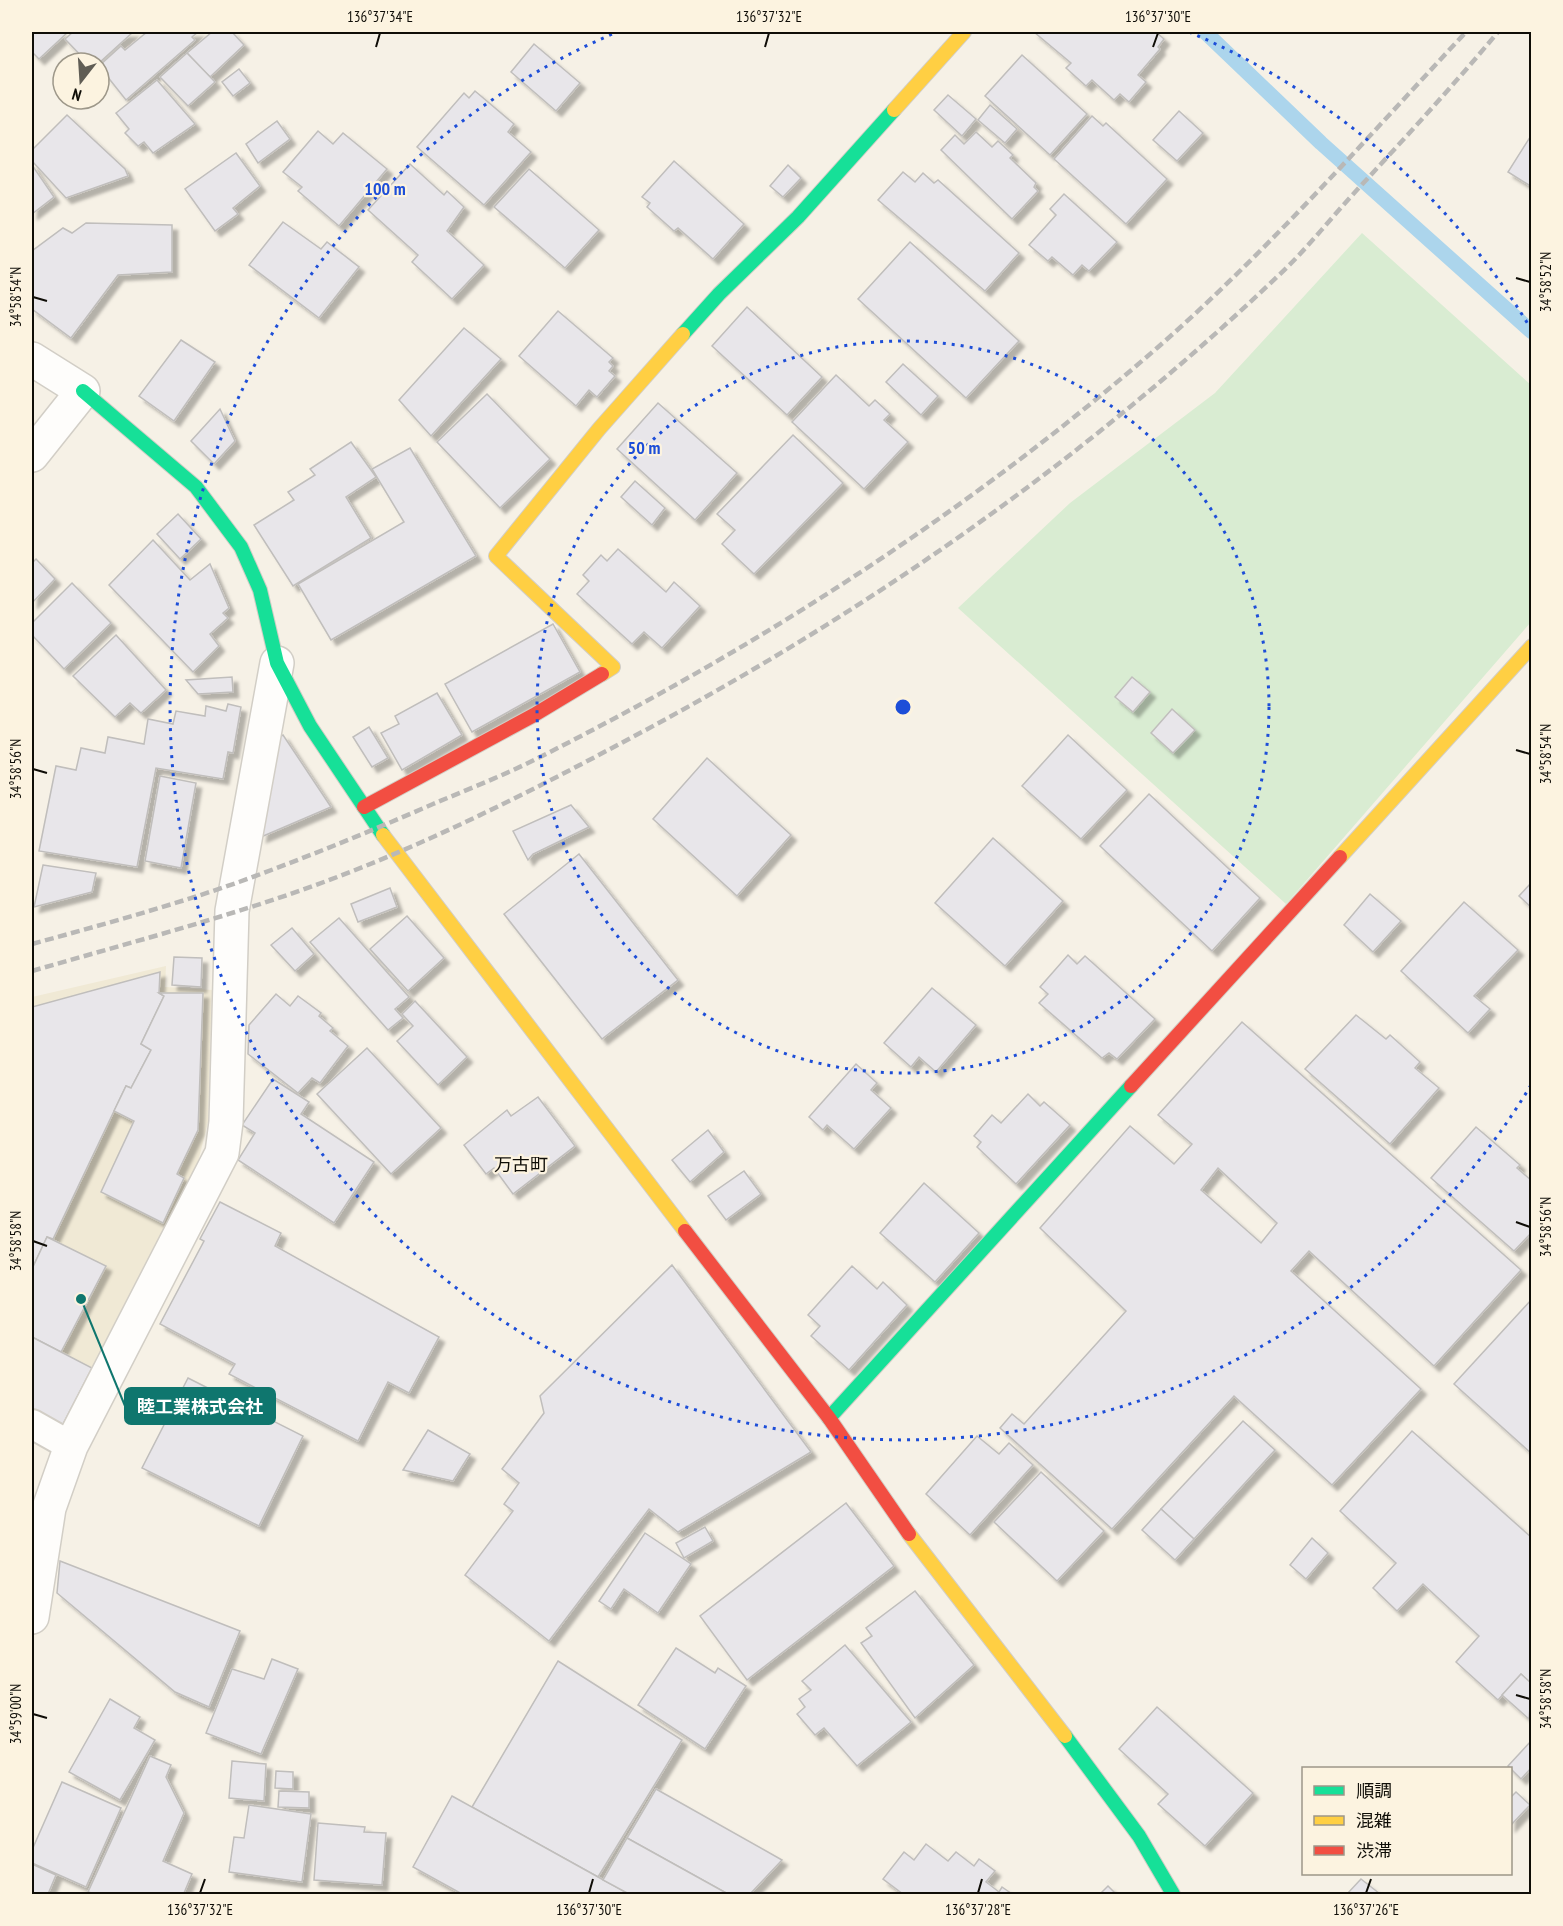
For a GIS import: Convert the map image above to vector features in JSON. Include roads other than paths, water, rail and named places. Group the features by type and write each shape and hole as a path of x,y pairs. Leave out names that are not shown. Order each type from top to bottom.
{"street":[{"path":"364,807 534,714 613,667 496,556 599,429 689,328 798,217 964,32"},
{"path":"32,359 83,392 196,487 212,506 241,547 260,590 277,663 310,726 394,852 829,1418 929,1562 1032,1691 1139,1836 1173,1894"},
{"path":"32,455 83,392"},
{"path":"829,1418 1532,646"},
{"path":"32,1617 49,1508 71,1446 222,1153 226,1122 232,911 277,663"}],"lane":[{"path":"32,1424 71,1446"}],"waterway":[{"path":"1205,32 1321,143 1532,332"}],"railway":[{"path":"32,944 162,907 239,882 288,864 504,774 612,720 776,626 856,575 1010,467 1085,409 1157,348 1277,234 1466,32"},
{"path":"32,971 278,898 353,871 433,837 627,740 802,640 969,530 1049,471 1204,344 1298,256 1498,32"}],"place":[{"name":"睦工業株式会社","path":"81,1299"}],"district":[{"name":"万古町","path":"521,1165"}]}
